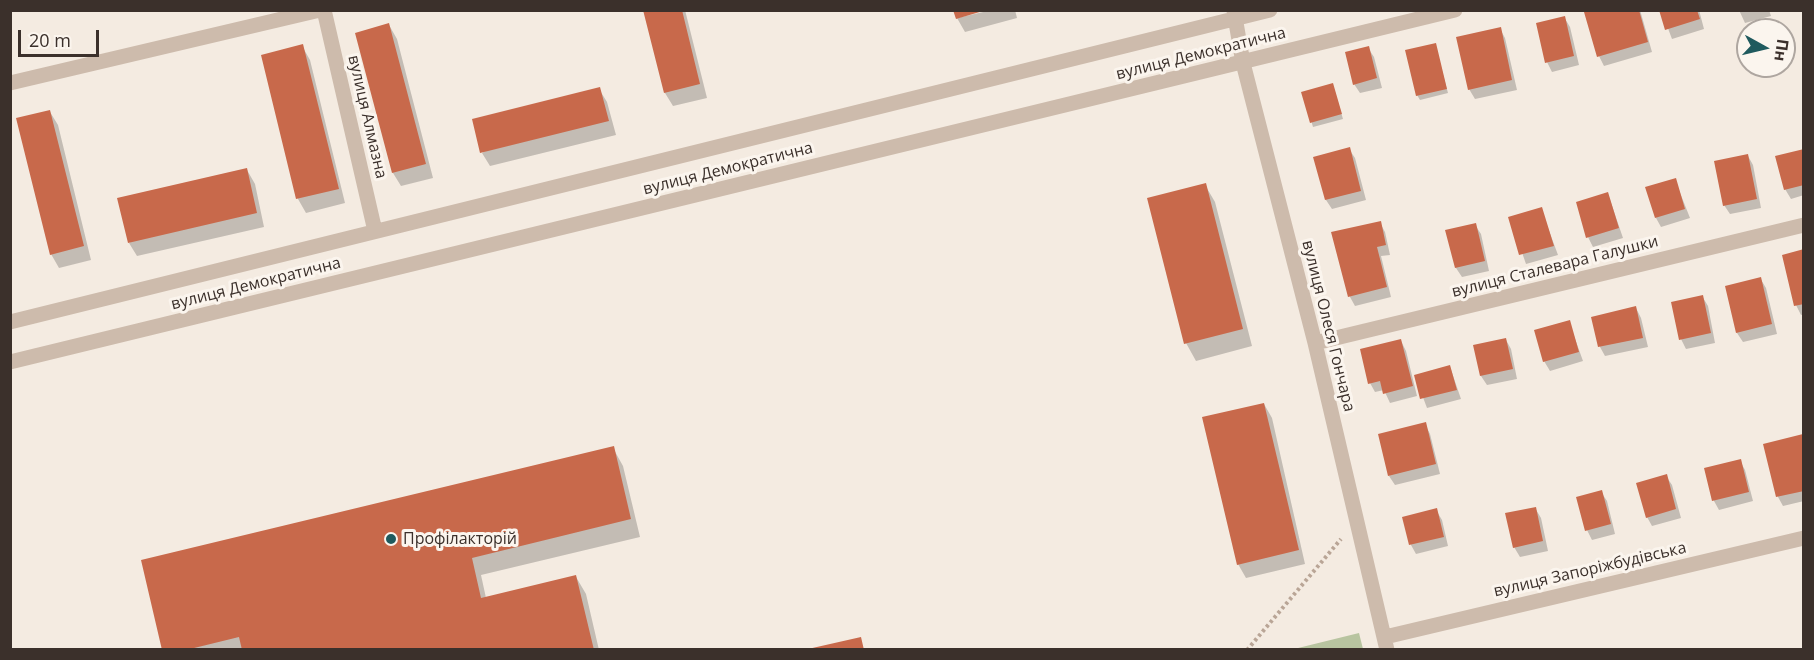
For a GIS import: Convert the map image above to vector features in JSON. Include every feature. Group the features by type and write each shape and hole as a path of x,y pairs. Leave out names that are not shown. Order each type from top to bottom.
{"street":[{"path":"10,83 322,10"},
{"name":"вулиця Алмазна","path":"322,10 375,231"},
{"name":"вулиця Демократична","path":"10,322 1234,15 1270,10"},
{"name":"вулиця Демократична","path":"10,362 1455,10"},
{"name":"вулиця Олеся Гончара","path":"1234,15 1243,63 1315,343 1386,643"},
{"name":"вулиця Сталевара Галушки","path":"1315,343 1803,225"},
{"name":"вулиця Запоріжбудівська","path":"1386,643 1803,538"}],"path":[{"path":"1247,650 1356,520"}],"green space":[{"path":"1359,633 1363,649 1294,649"}],"building":[{"path":"643,10 682,10 700,84 664,93"},
{"path":"953,10 983,10 983,11 956,19"},
{"path":"1639,10 1648,42 1597,57 1584,12"},
{"path":"1659,10 1697,10 1700,19 1665,30"},
{"path":"1565,16 1574,56 1545,63 1536,23"},
{"path":"389,23 426,164 392,173 355,33"},
{"path":"1501,27 1512,80 1468,90 1456,37"},
{"path":"1436,43 1447,89 1416,96 1405,50"},
{"path":"303,44 339,189 296,199 261,55"},
{"path":"1369,46 1377,78 1353,85 1345,52"},
{"path":"1333,83 1342,114 1310,123 1301,92"},
{"path":"600,87 609,121 480,153 472,119"},
{"path":"50,110 84,246 50,255 16,118"},
{"path":"1350,147 1361,191 1325,200 1313,157"},
{"path":"1804,149 1804,185 1784,190 1775,156"},
{"path":"1748,154 1757,199 1723,206 1714,161"},
{"path":"247,168 257,213 128,243 117,198"},
{"path":"1676,178 1685,209 1655,218 1645,187"},
{"path":"1206,183 1243,329 1184,344 1147,198"},
{"path":"1608,192 1619,228 1586,238 1576,202"},
{"path":"1542,207 1554,246 1519,255 1508,217"},
{"path":"1381,221 1386,245 1377,247 1387,287 1348,297 1331,232"},
{"path":"1476,223 1485,261 1455,268 1445,230"},
{"path":"1804,249 1804,304 1794,306 1782,255"},
{"path":"1761,277 1772,324 1736,333 1725,286"},
{"path":"1703,295 1711,333 1679,340 1671,302"},
{"path":"1636,306 1643,338 1598,347 1591,317"},
{"path":"1570,320 1579,352 1543,362 1534,330"},
{"path":"1506,338 1513,369 1480,376 1473,345"},
{"path":"1401,339 1413,386 1383,394 1380,381 1368,384 1360,349"},
{"path":"1450,365 1457,390 1420,399 1414,375"},
{"path":"1264,403 1299,550 1237,565 1202,417"},
{"path":"1426,422 1436,464 1388,476 1378,434"},
{"path":"1803,434 1804,491 1776,497 1763,444"},
{"name":"Профілакторій","path":"614,446 631,519 472,558 481,598 576,575 594,650 242,650 239,637 186,650 162,650 141,560"},
{"path":"1741,459 1749,492 1712,501 1704,468"},
{"path":"1667,474 1676,509 1646,518 1636,483"},
{"path":"1602,490 1611,524 1585,531 1576,497"},
{"path":"1536,507 1543,541 1513,548 1505,513"},
{"path":"1437,508 1444,537 1409,545 1402,517"},
{"path":"861,637 864,650 808,650 808,649"}],"place":[{"name":"Профілакторій","path":"391,539"}]}
